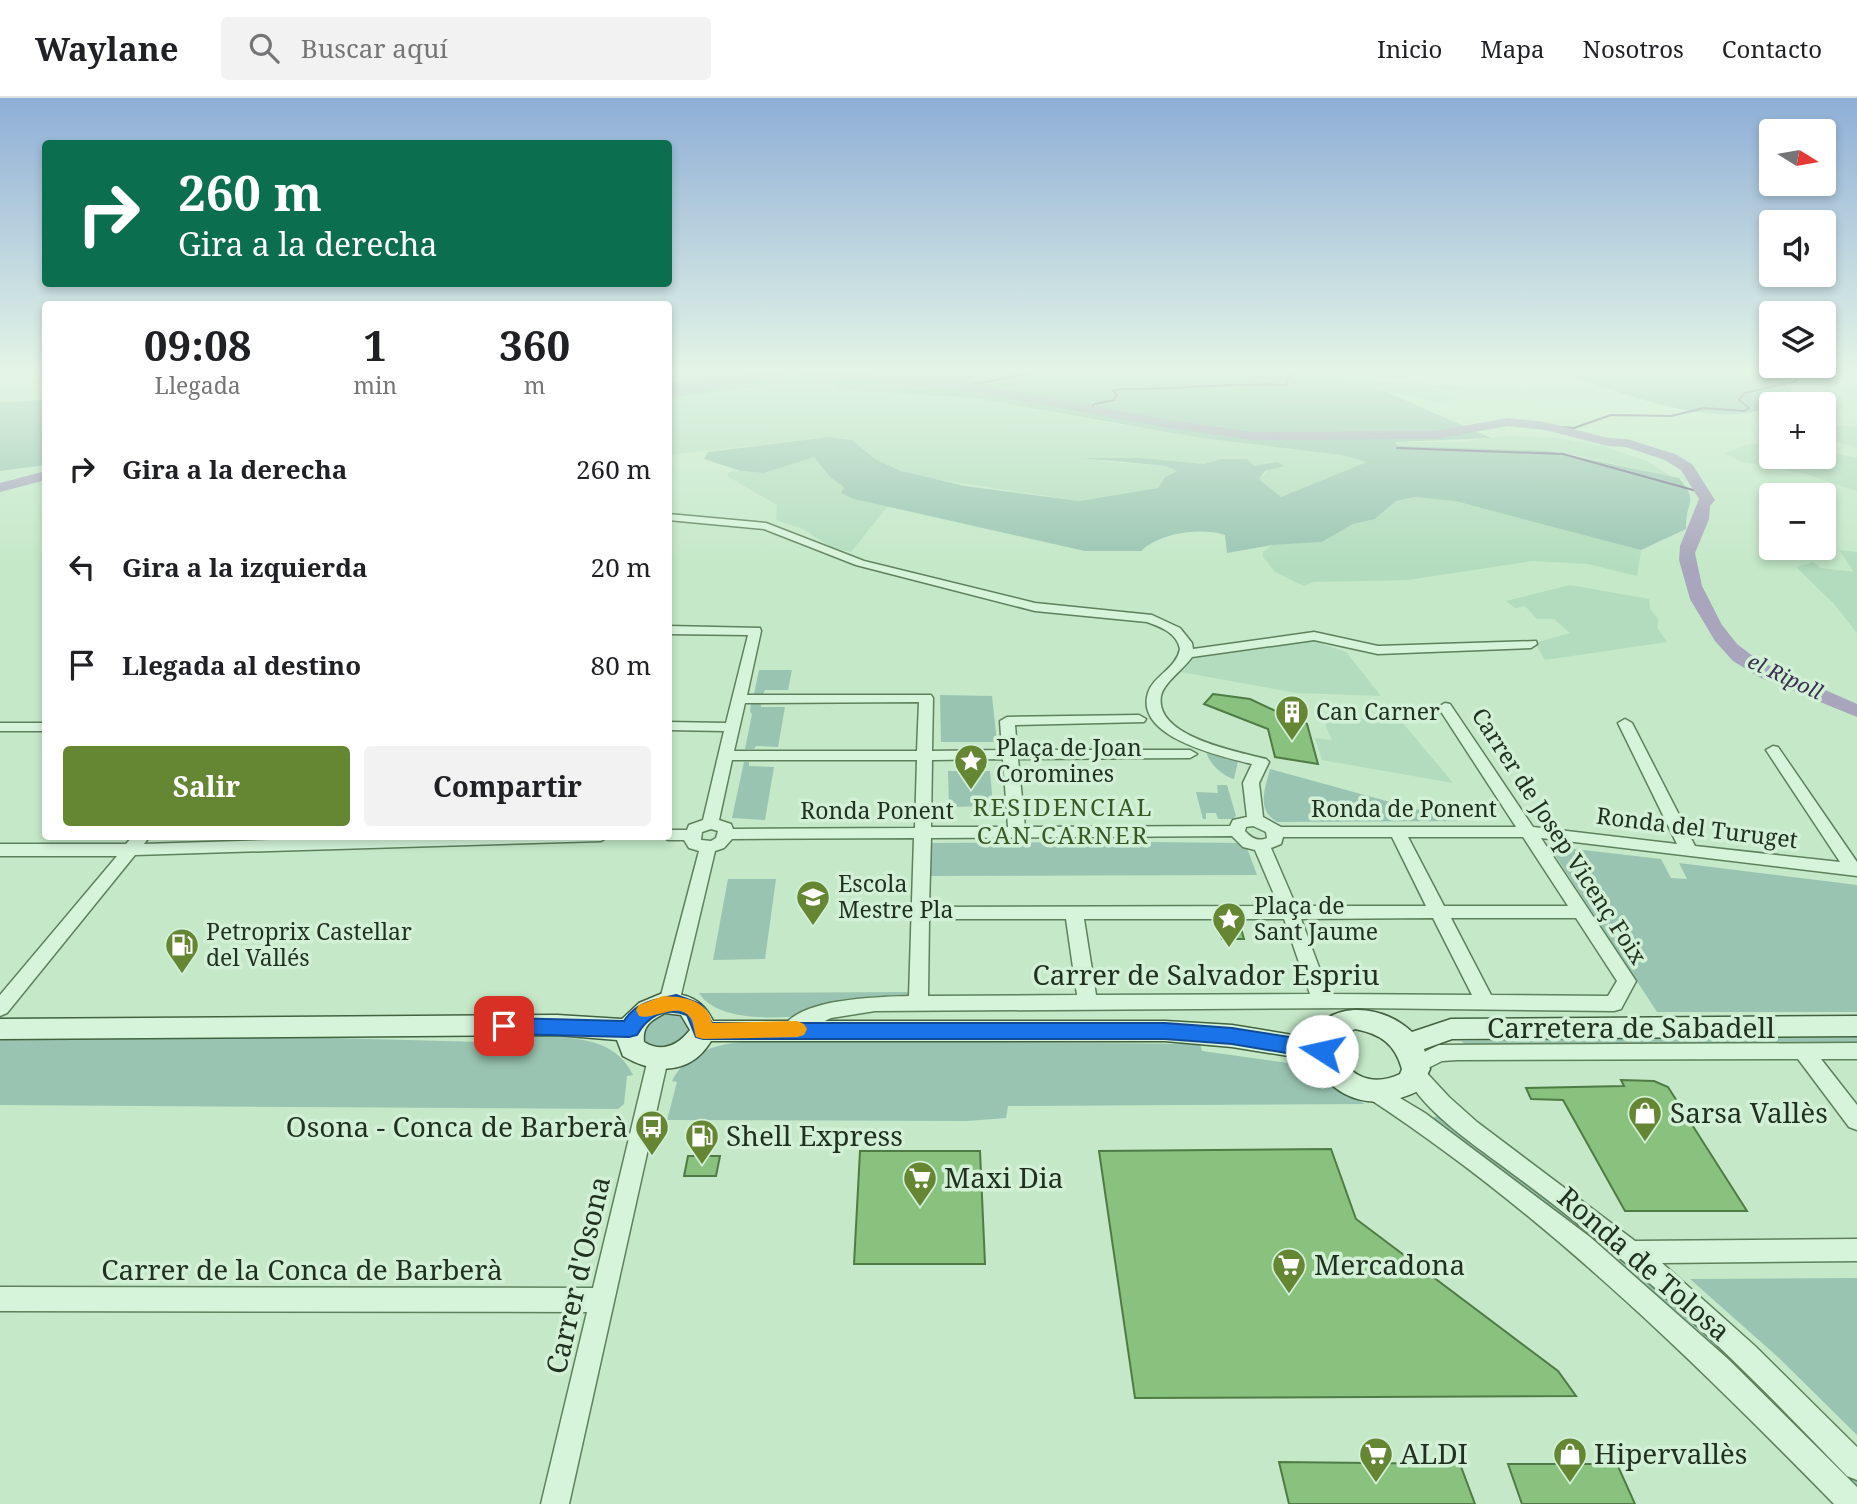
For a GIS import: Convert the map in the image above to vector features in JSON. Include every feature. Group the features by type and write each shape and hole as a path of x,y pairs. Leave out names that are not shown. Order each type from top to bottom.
{"street":[{"path":"672,517 771,528 860,563 1035,607 1156,620 1180,635 1186,645 1186,654"},
{"path":"672,630 755,631 710,823"},
{"path":"1255,820 1251,783 1261,762 1181,735 1164,722 1156,709 1156,688 1186,654 1314,636 1378,650 1531,644"},
{"path":"739,699 926,698 920,834 918,1004"},
{"name":"Carrer de Josep Vicenç Foix","path":"1445,707 1531,832 1627,981 1620,993"},
{"path":"1017,832 1007,721 1139,719"},
{"path":"1625,723 1688,849"},
{"path":"672,726 732,726"},
{"path":"0,727 42,727"},
{"path":"1773,750 1855,869"},
{"path":"726,756 1190,754"},
{"path":"1255,820 1271,825 1276,832 1272,843 1261,845 1247,842 1237,831 1243,821 1255,820"},
{"path":"672,835 691,835 699,826 710,823 722,825 727,834 722,842 708,847 695,844 691,835"},
{"name":"Ronda Ponent","path":"727,834 1237,831"},
{"name":"Ronda de Ponent","path":"1276,832 1531,832"},
{"path":"1396,832 1485,1002"},
{"name":"Ronda del Turuget","path":"1531,832 1855,869"},
{"path":"0,850 136,843 335,840"},
{"path":"0,1008 136,843"},
{"path":"1261,845 1290,912 1323,1003"},
{"path":"670,1003 708,847"},
{"path":"919,913 1582,912"},
{"path":"1074,914 1088,1003"},
{"name":"Carrer de Salvador Espriu","path":"792,1029 804,1021 840,1007 1088,1003 1614,1004 1620,993"},
{"path":"670,1003 687,1005 694,1009 701,1017 703,1031 692,1048 680,1055 658,1059 639,1055 632,1048 629,1030 637,1017 649,1009 670,1003"},
{"path":"1355,1019 1385,1027 1413,1061 1413,1080 1404,1088 1375,1092 1344,1080 1332,1070 1322,1051 1324,1035 1331,1027 1355,1019"},
{"path":"0,1030 557,1025 629,1030"},
{"name":"Carretera de Sabadell","path":"1413,1061 1451,1029 1857,1027"},
{"path":"703,1031 1165,1031 1232,1036 1322,1051"},
{"path":"1803,1051 1857,1121"},
{"path":"1413,1061 1439,1053 1457,1052 1857,1051"},
{"name":"Carrer d'Osona","path":"555,1504 658,1059"},
{"name":"Ronda de Tolosa","path":"1413,1061 1433,1098 1478,1138 1529,1172 1631,1252 1779,1386 1857,1466"},
{"name":"Ronda de Tolosa","path":"1375,1092 1417,1119 1582,1245 1719,1368 1854,1504"},
{"path":"1631,1252 1857,1250"},
{"name":"Carrer de la Conca de Barberà","path":"0,1298 603,1300"}],"green space":[{"path":"0,438 42,438 42,465 0,471"},
{"path":"672,438 824,438 672,455"},
{"path":"834,438 1215,438 1342,455 1368,462 1281,497 1259,479 1277,462 1254,466 1247,459 1221,459 1204,464 1141,458 1096,461 1166,466 1178,470 1165,477 1158,488 1079,501 914,476 875,459 852,440"},
{"path":"834,438 852,440 875,459 901,471 965,486 1079,501 1158,488 1165,477 1177,471 1166,466 1082,458 1141,458 1204,464 1221,459 1247,459 1254,466 1277,462 1284,466 1265,471 1259,479 1281,497 1367,462 1342,455 1200,438 1490,438 1394,442 1398,446 1549,451 1679,478 1690,497 1686,529 1641,550 1455,501 1415,497 1396,501 1375,519 1353,524 1322,542 1272,545 1227,553 1225,535 1192,532 1169,536 1141,551 1085,551 854,499 841,493 844,487 830,477 814,457 764,473 741,471 704,459 708,452"},
{"path":"1493,438 1555,438 1603,446 1649,462 1670,476 1575,455 1427,450 1398,446 1393,442 1465,442"},
{"path":"1836,438 1857,438 1857,447 1836,442"},
{"path":"1749,444 1759,444 1759,465 1739,461 1725,453"},
{"path":"1836,454 1857,458 1857,491 1836,483 1780,469 1836,469"},
{"path":"814,457 830,477 844,487 841,493 888,506 851,552 832,548 803,529 776,520 777,505 727,476 729,472 741,471 764,473"},
{"path":"1415,497 1455,501 1637,547 1641,550 1637,576 1588,564 1532,561 1408,580 1314,582 1304,586 1275,572 1263,557 1263,552 1272,545 1322,542 1353,524 1375,519 1396,501"},
{"path":"1839,550 1857,552 1857,633 1834,604 1796,567 1813,562 1821,568 1854,572"},
{"path":"1570,585 1649,599 1650,609 1659,620 1657,627 1667,642 1545,660 1535,643 1570,633 1554,619 1537,619 1525,606 1515,608 1506,601"},
{"path":"1310,640 1346,652 1381,696 1296,693 1181,672 1190,659 1229,650"},
{"path":"759,670 792,670 788,690 765,690 763,694 754,694"},
{"path":"940,695 992,696 997,742 941,742"},
{"path":"751,703 761,703 761,707 785,707 778,747 756,746 754,749 745,749 752,714"},
{"path":"1321,715 1402,722 1453,783 1322,760 1315,738 1332,740"},
{"path":"1206,751 1238,761 1234,779 1216,768"},
{"path":"744,762 749,762 749,766 774,767 765,820 732,818"},
{"path":"1270,769 1459,821 1277,822 1270,817 1264,805 1264,791"},
{"path":"948,771 990,771 993,806 949,807"},
{"path":"1217,785 1227,785 1236,816 1233,819 1218,819 1216,813 1206,813 1206,819 1203,819 1196,792 1218,793"},
{"path":"930,843 1238,843 1247,848 1257,875 927,876"},
{"path":"1549,846 1661,859 1671,878 1687,879 1679,863 1857,885 1857,1012 1657,1012"},
{"path":"728,879 776,879 765,959 713,960"},
{"path":"915,992 915,999 833,1013 767,1017 738,1015 715,1007 699,993"},
{"path":"672,1008 693,1024 688,1037 667,1050 644,1046 638,1028"},
{"path":"537,1036 579,1039 604,1046 616,1053 633,1075 627,1076 624,1104 618,1109 0,1105 0,1038 332,1038 518,1043"},
{"path":"1656,1036 1663,1039 1857,1037 1857,1043 1465,1044 1461,1041"},
{"path":"747,1041 1200,1044 1202,1051 1302,1065 1365,1104 1008,1106 1006,1118 967,1121 667,1120 677,1082 672,1081 682,1066 696,1055 711,1048"},
{"path":"1438,1115 1591,1229 1582,1236 1432,1119"},
{"path":"1601,1237 1706,1329 1857,1478 1857,1496 1592,1244"},
{"path":"1857,1278 1857,1435 1779,1358 1690,1279"}],"building":[{"name":"Can Carner","path":"1213,694 1250,699 1282,714 1286,712 1307,724 1318,764 1275,757 1268,729 1204,704"},
{"path":"1217,922 1239,922 1244,939 1222,939"},
{"name":"Sarsa Vallès","path":"1621,1080 1654,1081 1668,1087 1747,1211 1625,1211 1563,1100 1531,1099 1526,1088 1624,1086"},
{"name":"Mercadona","path":"1331,1149 1356,1219 1558,1371 1576,1396 1135,1398 1099,1151"},
{"name":"Maxi Dia","path":"860,1151 980,1151 985,1264 854,1264"},
{"name":"Shell Express","path":"688,1156 720,1156 716,1176 684,1176"},
{"name":"ALDI","path":"1279,1462 1460,1464 1475,1504 1289,1504"},
{"name":"Hipervallès","path":"1508,1464 1617,1464 1635,1504 1522,1504"}],"waterway":[{"name":"el Ripoll","path":"1305,438 1333,438"},
{"name":"el Ripoll","path":"1591,438 1627,443 1670,457 1687,467 1707,500 1702,505 1701,519 1688,546 1687,560 1699,599 1713,626 1730,648 1752,665 1857,711"},
{"path":"1397,448 1563,454 1704,493"},
{"name":"el Ripoll","path":"0,488 42,476"}],"slow traffic":[{"path":"646,1010 663,1003 687,1005 701,1017 703,1031 797,1029"}],"place":[{"name":"Can Carner","path":"1292,742"},
{"name":"Plaça de Joan Coromines","path":"971,791"},
{"name":"Escola Mestre Pla","path":"813,927"},
{"name":"Plaça de Sant Jaume","path":"1229,949"},
{"name":"Petroprix Castellar del Vallés","path":"182,975"},
{"name":"Sarsa Vallès","path":"1645,1143"},
{"name":"Osona - Conca de Barberà","path":"652,1157"},
{"name":"Shell Express","path":"702,1166"},
{"name":"Maxi Dia","path":"920,1208"},
{"name":"Mercadona","path":"1289,1295"},
{"name":"ALDI","path":"1376,1484"},
{"name":"Hipervallès","path":"1570,1484"}],"district":[{"name":"RESIDENCIAL CAN CARNER","path":"1063,822"}],"route":[{"path":"504,1026 557,1025 629,1030 637,1017 649,1009 663,1003 676,1003 694,1009 701,1017 703,1031 1165,1031 1232,1036 1322,1051"}]}
